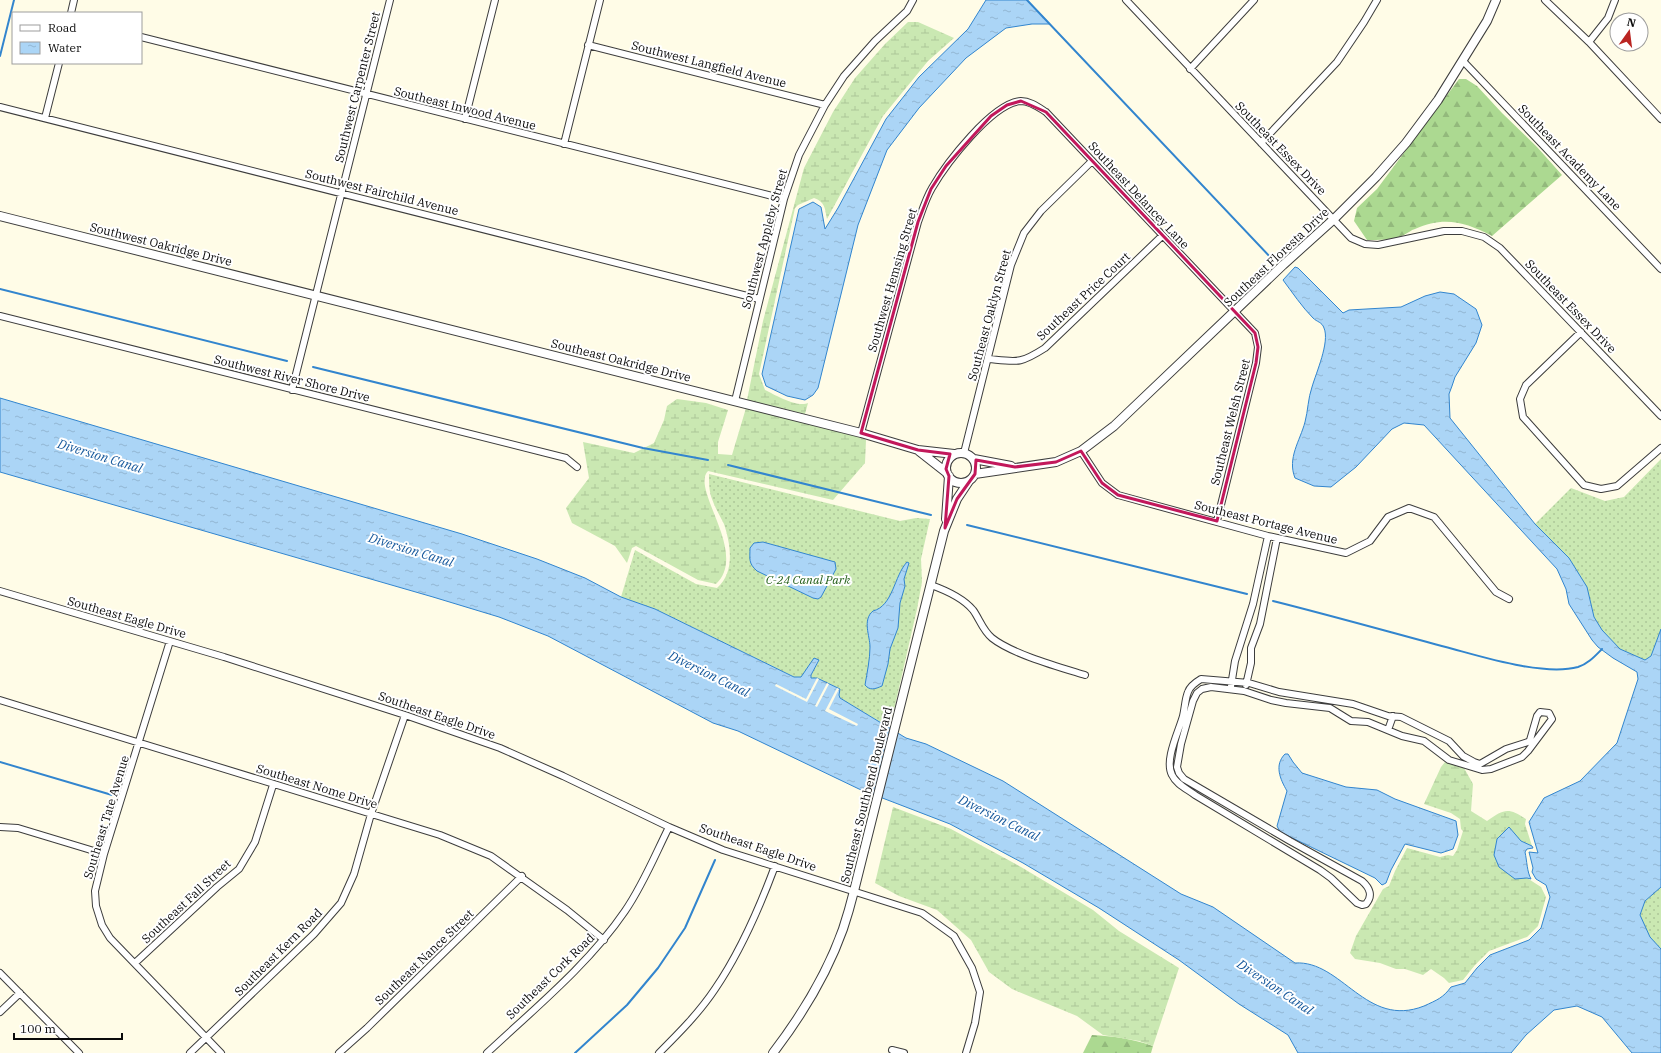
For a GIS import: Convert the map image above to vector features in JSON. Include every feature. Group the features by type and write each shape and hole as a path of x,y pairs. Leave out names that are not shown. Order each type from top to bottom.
{"street":[{"path":"71,12 74,0"},
{"name":"Southwest Carpenter Street","path":"292,390 390,0"},
{"path":"465,119 495,0"},
{"path":"564,144 600,0"},
{"name":"Southwest Appleby Street","path":"735,401 784,199 799,155 825,105 844,76 875,41 907,11 913,0"},
{"name":"Southeast Essex Drive","path":"1126,0 1351,238 1365,244 1378,245 1444,231 1462,231 1484,237 1500,248 1661,416"},
{"path":"1190,69 1254,0"},
{"path":"1262,143 1337,62 1377,0"},
{"name":"Southeast Floresta Drive","path":"975,474 1056,462 1081,451 1114,426 1236,312 1283,265 1334,219 1376,177 1406,143 1438,100 1487,21 1496,0"},
{"path":"1545,0 1589,42 1660,116"},
{"path":"1589,42 1608,18 1615,0"},
{"name":"Southeast Inwood Avenue","path":"142,37 784,199"},
{"name":"Southwest Langfield Avenue","path":"588,45 825,105"},
{"name":"Southeast Academy Lane","path":"1463,61 1661,269"},
{"path":"45,118 59,64"},
{"name":"Southeast Delancey Lane","path":"1021,101 1036,105 1046,112 1162,236 1236,312"},
{"name":"Southwest Hemsing Street","path":"861,433 918,222 931,189 946,166 991,116 1007,104 1021,101"},
{"name":"Southwest Fairchild Avenue","path":"0,107 759,299"},
{"name":"Southeast Oaklyn Street","path":"964,453 989,359 1011,265 1024,233 1041,211 1092,161"},
{"name":"Southwest Oakridge Drive","path":"0,216 316,296"},
{"name":"Southeast Price Court","path":"989,359 1014,362 1026,360 1045,348 1162,236"},
{"name":"Southeast Oakridge Drive","path":"316,296 861,433 918,450 954,454"},
{"name":"Southeast Welsh Street","path":"1217,521 1256,364 1258,347 1255,333 1236,312"},
{"name":"Southwest River Shore Drive","path":"0,316 566,458 576,467"},
{"path":"1582,332 1526,385 1520,399 1523,417 1584,485 1601,489 1618,486 1661,448"},
{"name":"Southeast Oakridge Drive","path":"918,450 948,475"},
{"name":"Southeast Portage Avenue","path":"1081,451 1102,483 1118,495 1268,536 1346,553 1370,541 1388,517 1409,508 1434,518 1496,592 1509,599"},
{"path":"964,453 974,459 977,469 969,481 964,483 956,482 948,475 946,464 954,454 964,453"},
{"name":"Southeast Floresta Drive","path":"974,459 1015,467"},
{"name":"Southeast Southbend Boulevard","path":"945,528 948,475"},
{"name":"Southeast Southbend Boulevard","path":"773,1053 791,1030 810,999 843,930 876,806 945,528 957,499 969,481"},
{"path":"1231,685 1235,660 1253,604 1268,536"},
{"path":"1244,690 1251,663 1251,648 1260,624 1277,538"},
{"path":"1261,571 1270,573"},
{"path":"931,585 963,601 972,609 990,636 1004,647 1085,675"},
{"name":"Southeast Eagle Drive","path":"0,591 170,641 405,715 500,748 563,776 669,827 723,850 922,912 954,936 972,968 980,992 975,1023 966,1053"},
{"name":"Southeast Tate Avenue","path":"170,641 140,744 104,854 95,891 96,906 102,925 110,938 221,1053"},
{"path":"1247,683 1231,685 1211,687 1202,689 1197,693 1193,701 1182,729 1171,756 1171,775 1195,795 1331,878 1357,903 1362,905 1366,904 1369,900 1370,891 1362,881 1257,822 1183,778 1179,773 1177,767 1182,729 1188,691 1196,683 1201,679 1231,685 1271,700 1323,707 1337,711 1351,720 1368,722 1402,736 1424,741 1449,760 1473,765 1480,764 1506,749 1532,741 1522,757 1491,770 1482,770 1473,765 1448,741 1401,717 1392,716 1353,704 1279,692 1247,683"},
{"name":"Southeast Nome Drive","path":"0,700 440,835 491,856 522,876 568,910 604,940"},
{"path":"1323,707 1324,700"},
{"name":"Southeast Kern Road","path":"190,1053 314,934 341,903 354,874 371,814 405,715"},
{"path":"1388,730 1392,716"},
{"path":"1178,782 1183,778"},
{"name":"Southeast Fall Street","path":"135,964 217,887 239,869 256,842 273,785"},
{"path":"1252,829 1257,822"},
{"path":"0,827 18,828 104,854"},
{"name":"Southeast Cork Road","path":"487,1053 582,963 604,940 629,904 669,827"},
{"path":"1308,863 1314,855"},
{"path":"658,1053 694,1016 715,990 735,957 756,916 775,866"},
{"name":"Southeast Nance Street","path":"339,1053 373,1022 522,876"},
{"path":"0,973 78,1053"},
{"path":"0,1012 20,993"},
{"path":"892,1050 904,1053"}],"highlighted area":[{"path":"1021,101 1046,112 1255,333 1258,347 1256,363 1217,521 1118,495 1102,483 1081,451 1056,462 1015,467 976,460 975,474 957,499 945,528 949,476 946,469 950,454 918,450 861,433 918,222 931,189 946,166 991,116 1007,105"}],"green space":[{"path":"908,22 918,22 954,38 928,61 883,116 827,219 825,209 822,204 814,198 798,205 795,208 759,374 765,390 780,398 798,404 808,403 805,414 747,400 763,321 804,168 833,112 855,78 885,44"},
{"path":"1459,79 1466,79 1477,86 1537,147 1562,175 1492,236 1463,224 1445,222 1426,225 1395,238 1367,240 1354,221 1357,208 1377,189"},
{"path":"677,399 706,403 728,410 718,442 718,454 732,455 746,408 858,436 866,440 865,463 833,500 708,471 705,480 706,492 723,539 726,556 724,571 716,584 698,580 636,546 632,548 627,563 615,546 572,523 566,508 589,478 583,442 634,453 654,443 664,420 667,406"},
{"path":"1661,459 1661,684 1599,637 1535,524 1571,488 1605,501 1624,497"},
{"name":"C-24 Canal Park","path":"709,474 900,521 916,518 930,519 921,559 922,582 917,609 893,714 890,713 885,725 840,698 840,689 817,678 811,679 811,675 819,661 801,677 794,677 655,609 621,597 635,550 696,584 717,588 723,582 729,567 730,550 724,524 711,496"},
{"path":"1445,762 1464,768 1473,784 1471,811 1487,821 1506,811 1520,815 1526,819 1525,824 1532,846 1521,841 1527,878 1541,887 1546,897 1538,926 1527,937 1489,951 1463,980 1449,983 1431,969 1423,975 1405,969 1396,969 1380,963 1355,959 1350,953 1356,936 1383,889 1389,886 1407,848 1440,857 1448,855 1453,856 1457,850 1463,831 1461,829 1460,819 1451,813 1424,804 1441,767"},
{"path":"893,807 951,829 1021,867 1093,910 1119,931 1179,968 1153,1046 1139,1041 1103,1035 1077,1016 1012,989 989,972 971,940 937,910 899,896 875,883"},
{"path":"1661,868 1661,974 1620,933"},
{"path":"1092,1035 1123,1038 1153,1046 1151,1053 1083,1053"}],"water":[{"path":"986,0 1027,0 1050,24 1032,24 1006,28 966,58 919,108 887,150 858,225 818,388 813,395 805,400 787,396 766,386 762,374 799,209 813,202 821,207 825,229 886,119 919,77 968,29"},
{"name":"Diversion Canal","path":"1295,267 1298,268 1343,313 1349,310 1401,307 1425,296 1440,292 1454,294 1476,309 1482,325 1476,343 1455,377 1449,394 1450,418 1535,524 1569,558 1587,587 1594,617 1602,630 1620,649 1645,660 1651,656 1661,629 1661,887 1645,901 1640,915 1650,937 1661,949 1661,1053 1632,1053 1602,1017 1577,1006 1554,1010 1526,1035 1511,1053 1298,1053 1288,1035 1239,1004 1179,960 1099,908 1023,863 950,824 859,789 738,731 713,723 548,636 499,617 433,597 0,472 0,398 462,534 537,559 585,578 621,597 655,609 794,677 801,677 814,658 819,660 811,675 811,678 817,678 840,689 840,698 906,738 926,744 1003,781 1181,894 1213,907 1295,963 1312,965 1327,972 1370,1002 1386,1009 1404,1011 1424,1006 1445,994 1451,987 1465,983 1490,955 1529,940 1541,928 1550,897 1546,885 1536,879 1532,872 1533,868 1529,852 1538,853 1529,822 1544,798 1580,781 1617,743 1638,679 1637,672 1598,647 1569,604 1566,589 1557,569 1424,425 1404,423 1392,429 1356,467 1331,487 1314,486 1295,478 1292,463 1293,457 1303,429 1311,391 1324,349 1325,334 1322,324 1309,314 1283,280"},
{"path":"763,542 835,562 836,569 821,597 818,599 813,598 757,571 751,563 750,548 754,543"},
{"path":"907,562 909,563 904,579 905,586 900,603 898,628 890,649 888,664 882,686 871,689 865,685 870,652 867,628 868,619 873,611 880,608 885,603"},
{"path":"1285,754 1288,754 1302,773 1346,787 1377,790 1395,799 1456,821 1458,835 1453,849 1441,853 1405,844 1386,883 1382,885 1375,878 1280,832 1277,826 1287,791 1280,777 1279,767"},
{"path":"1509,827 1521,841 1532,846 1533,848 1527,849 1525,852 1531,879 1515,879 1499,867 1494,855 1497,839"}],"pier":[{"path":"817,678 819,679 807,702 775,686 776,684 806,699"},
{"path":"827,683 829,684 817,707 815,706"},
{"path":"837,688 839,689 829,709 858,724 857,726 825,711"}],"waterway":[{"path":"0,56 14,0"},
{"path":"1027,0 1273,260"},
{"path":"0,289 287,361"},
{"path":"313,367 643,448 708,460"},
{"path":"728,465 931,515"},
{"path":"967,525 1247,594"},
{"path":"1273,601 1482,657 1533,668 1565,669 1582,666 1602,649"},
{"path":"0,762 112,795"},
{"path":"575,1053 627,1005 658,968 685,928 715,860"}]}
